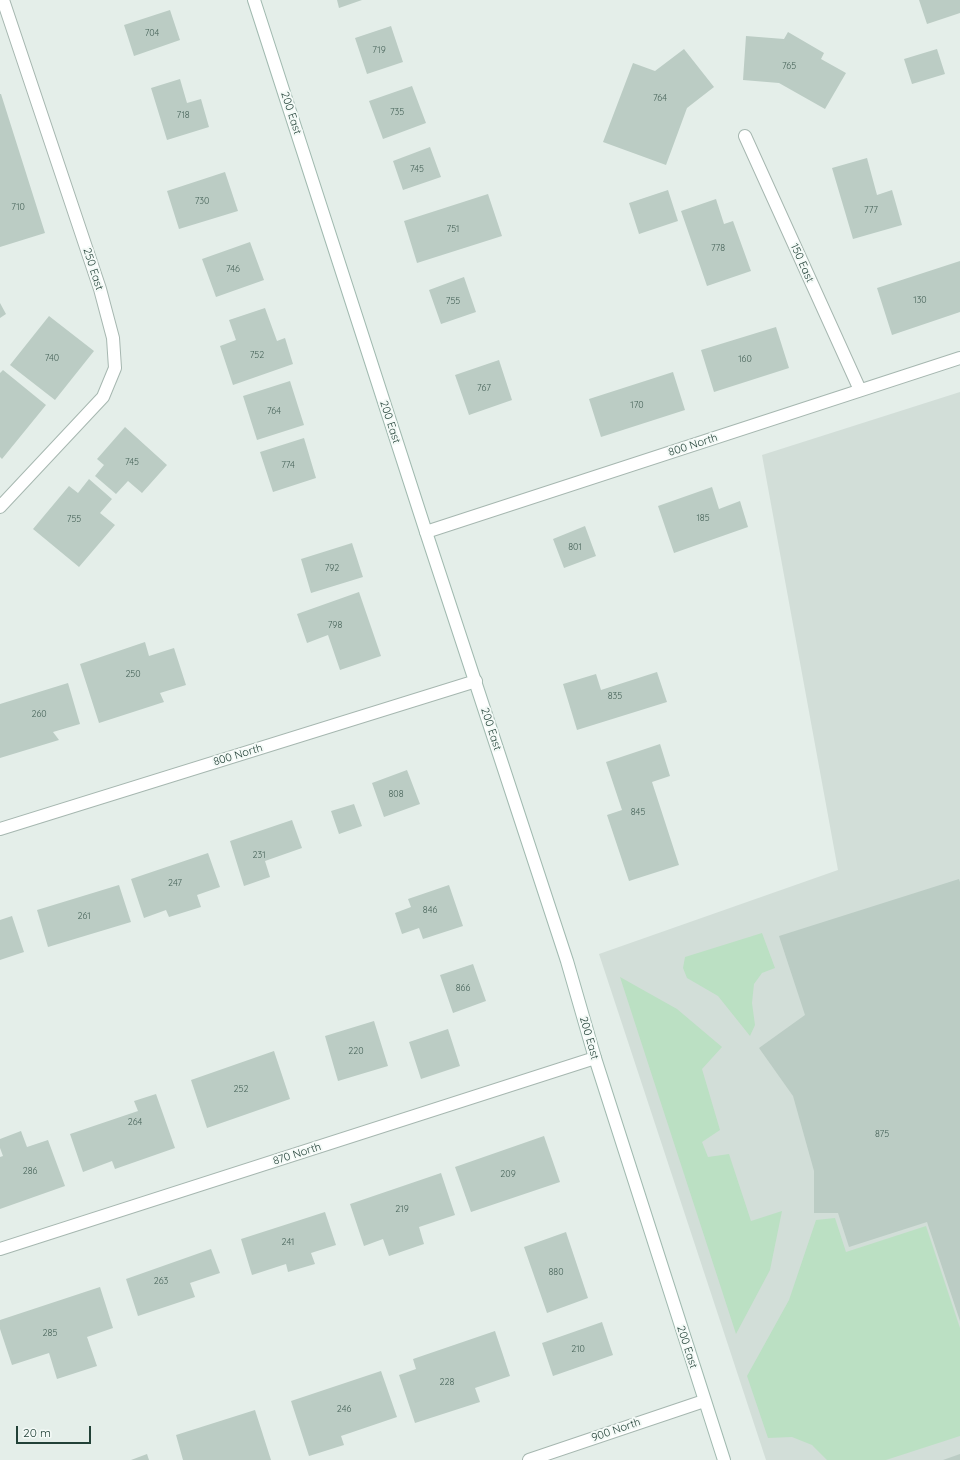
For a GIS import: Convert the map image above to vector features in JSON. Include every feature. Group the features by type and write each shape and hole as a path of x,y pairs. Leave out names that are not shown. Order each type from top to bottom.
{"street":[{"name":"250 East","path":"0,507 103,397 115,368 113,338 100,289 2,0"},
{"name":"200 East","path":"254,0 567,962 595,1058 724,1460"},
{"name":"150 East","path":"745,136 860,390"},
{"name":"800 North","path":"426,532 960,358"},
{"name":"800 North","path":"0,830 476,681"},
{"name":"870 North","path":"0,1249 595,1058"},
{"name":"900 North","path":"529,1460 704,1401"}],"shaded area":[{"path":"960,392 960,1460 766,1460 599,954 838,870 762,455"}],"green space":[{"path":"762,933 775,968 762,973 754,984 752,1003 755,1025 750,1036 718,996 687,978 683,968 685,957"},
{"path":"620,977 677,1009 722,1047 702,1069 720,1130 702,1142 708,1157 729,1154 751,1221 782,1211 770,1270 736,1334"},
{"path":"835,1218 846,1252 926,1226 960,1328 960,1436 886,1460 827,1460 812,1445 792,1437 768,1438 747,1376 789,1300 816,1220"}],"building":[{"path":"337,0 362,0 339,8"},
{"path":"919,0 960,0 960,13 927,24"},
{"path":"170,10 180,40 134,56 124,25"},
{"path":"391,26 403,62 367,74 355,38"},
{"path":"788,32 824,53 821,59 846,73 825,109 779,83 743,80 746,36 784,39"},
{"path":"684,49 714,87 687,108 666,165 603,142 633,63 655,71"},
{"path":"937,49 945,74 912,84 904,59"},
{"path":"180,79 187,103 201,99 209,127 167,140 151,88"},
{"path":"412,86 426,123 383,139 369,101"},
{"path":"0,94 45,233 0,247"},
{"path":"430,147 441,177 403,190 393,161"},
{"path":"867,158 877,195 892,190 902,225 853,239 832,168"},
{"path":"225,172 238,211 179,229 167,191"},
{"path":"668,190 678,221 639,234 629,203"},
{"path":"488,194 502,236 417,263 404,221"},
{"path":"716,199 724,224 733,221 751,271 707,286 681,211"},
{"path":"250,242 264,280 216,297 202,259"},
{"path":"960,261 960,312 892,335 877,288"},
{"path":"464,277 476,312 441,324 429,290"},
{"path":"0,303 6,314 0,318"},
{"path":"265,308 277,341 285,338 293,364 233,385 220,346 236,340 229,320"},
{"path":"49,316 94,351 55,400 10,365"},
{"path":"776,327 789,368 714,392 701,350"},
{"path":"499,360 512,400 469,415 455,375"},
{"path":"3,370 46,405 2,459 0,457 0,373"},
{"path":"673,372 685,410 601,437 589,399"},
{"path":"290,381 304,425 257,440 243,396"},
{"path":"125,427 167,465 142,493 128,481 116,494 95,476 104,465 97,459"},
{"path":"304,438 316,478 273,492 260,452"},
{"path":"89,479 112,499 100,513 115,525 79,567 33,529 69,486 78,493"},
{"path":"712,487 719,509 740,501 748,527 674,553 658,506"},
{"path":"585,526 596,556 564,568 553,539"},
{"path":"352,543 363,577 311,593 301,559"},
{"path":"359,592 381,656 340,670 328,635 307,643 297,614"},
{"path":"145,642 149,656 174,648 186,685 160,693 164,702 99,723 80,664"},
{"path":"657,672 667,702 577,730 563,684 596,674 601,690"},
{"path":"68,683 80,724 53,732 59,740 0,758 0,704"},
{"path":"660,744 670,776 652,782 679,865 629,881 607,815 622,810 606,762"},
{"path":"407,770 420,804 384,817 372,783"},
{"path":"354,804 362,826 339,834 331,811"},
{"path":"292,820 302,848 265,861 270,877 244,886 230,841"},
{"path":"208,853 220,887 197,895 201,907 169,917 166,910 144,918 131,879"},
{"path":"959,879 960,1321 927,1222 849,1247 838,1213 814,1213 814,1171 793,1096 759,1048 805,1015 779,936"},
{"path":"119,885 131,922 48,947 37,910"},
{"path":"449,885 463,926 423,939 419,928 402,934 395,913 411,907 408,899"},
{"path":"12,916 24,952 0,960 0,920"},
{"path":"473,964 486,1001 453,1013 440,975"},
{"path":"374,1021 388,1066 338,1081 325,1036"},
{"path":"448,1029 460,1066 421,1079 409,1042"},
{"path":"274,1051 290,1099 207,1128 191,1080"},
{"path":"156,1094 175,1148 115,1169 112,1161 83,1172 70,1134 138,1111 134,1101"},
{"path":"21,1131 27,1147 48,1140 65,1186 0,1209 0,1157 3,1156 0,1148 0,1139"},
{"path":"544,1136 560,1182 471,1212 455,1167"},
{"path":"441,1173 455,1215 419,1227 424,1244 389,1256 383,1239 364,1246 350,1204"},
{"path":"325,1212 336,1245 311,1253 315,1264 288,1272 286,1264 252,1275 241,1239"},
{"path":"566,1232 588,1298 547,1313 524,1247"},
{"path":"211,1249 220,1273 190,1283 195,1297 138,1316 126,1279"},
{"path":"100,1287 113,1328 87,1337 97,1366 57,1379 49,1353 12,1365 0,1329 0,1320"},
{"path":"602,1322 613,1355 553,1376 542,1343"},
{"path":"495,1331 510,1376 475,1388 480,1402 415,1423 399,1375 416,1369 413,1359"},
{"path":"381,1371 397,1417 341,1436 344,1445 309,1456 291,1401"},
{"path":"255,1410 271,1460 183,1460 176,1435"},
{"path":"147,1454 149,1460 131,1460"},
{"path":"960,1454 960,1460 943,1460"}]}
